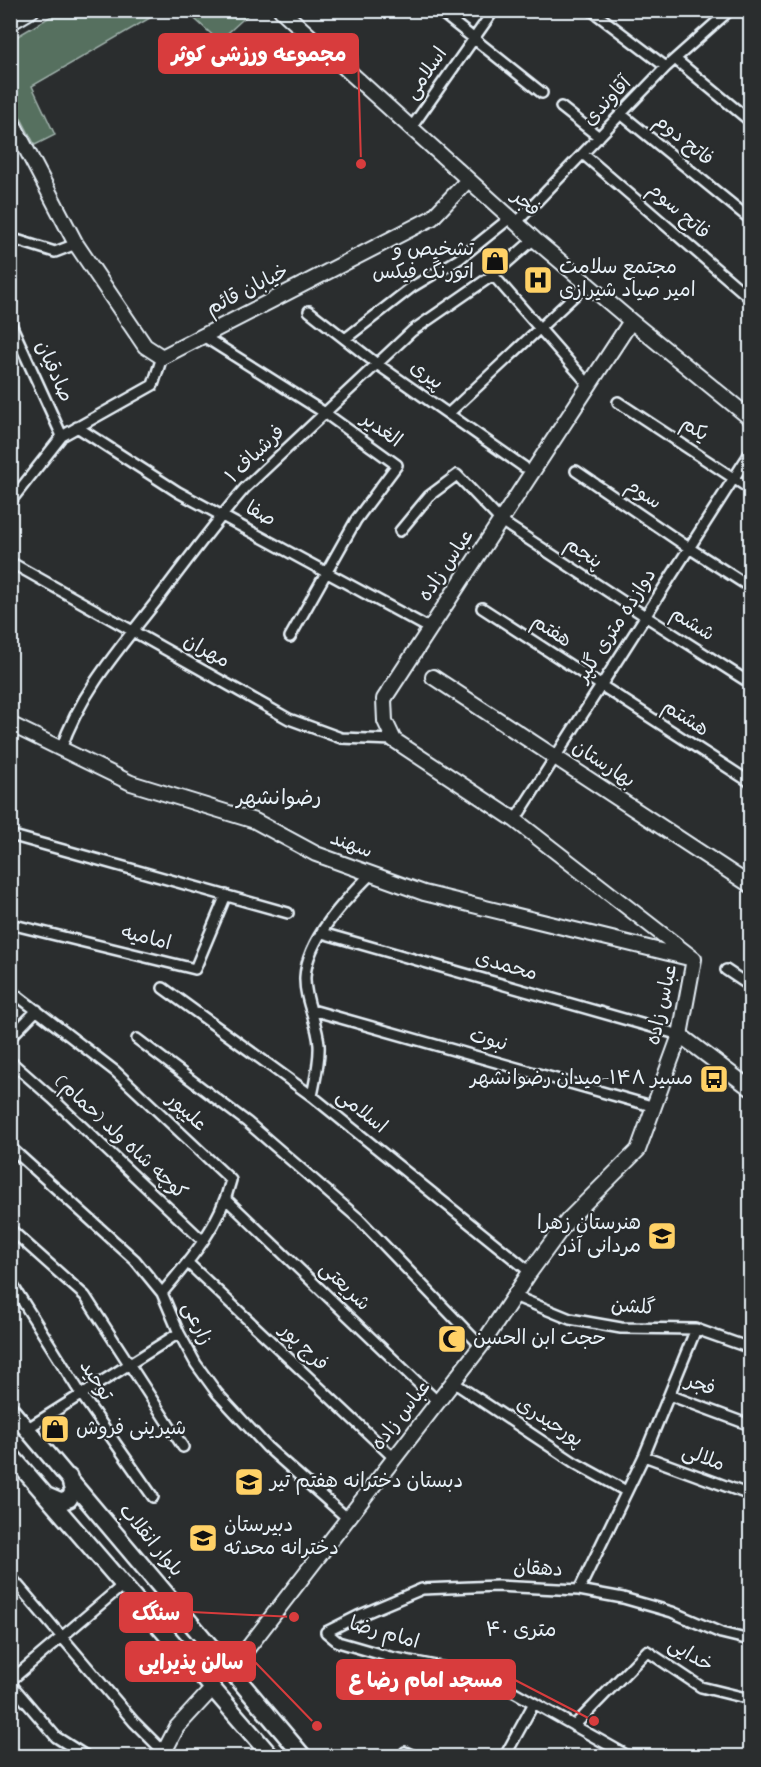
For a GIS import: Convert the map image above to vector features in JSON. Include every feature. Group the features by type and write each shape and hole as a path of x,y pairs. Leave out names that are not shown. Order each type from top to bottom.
{"main road":[{"path":"10,23 32,10"},
{"name":"فجر","path":"281,10 534,239 750,418"},
{"path":"10,118 76,244 145,346 162,357"},
{"name":"خیابان قائم","path":"162,357 432,218 468,180"},
{"name":"عباس زاده","path":"230,1671 481,1346 568,1220 638,1150 680,1035 694,959 514,820 394,740 384,721 384,699 631,321"},
{"name":"بهارستان","path":"433,678 750,885"},
{"name":"سهند","path":"10,724 131,783 255,821 316,854 424,893 694,959"},
{"path":"680,1035 750,1088"},
{"name":"بلوار انقلاب","path":"10,1409 303,1756"},
{"path":"13,1461 47,1496 271,1756"},
{"path":"47,1496 61,1502 69,1499 73,1488 69,1477"},
{"path":"163,1754 177,1727 230,1671"}],"street":[{"path":"438,10 542,93"},
{"name":"اسلامی","path":"411,128 494,10"},
{"path":"591,10 666,67"},
{"name":"آقاوندی","path":"345,339 412,287 459,259 513,220 599,137 666,67 730,10"},
{"path":"675,59 750,121"},
{"path":"561,107 599,137"},
{"name":"فاتح دوم","path":"621,114 750,219"},
{"name":"فاتح سوم","path":"582,154 750,298"},
{"path":"10,238 55,252 76,244"},
{"name":"فرشباف ۱","path":"62,749 70,725 91,687 245,488 412,332 493,275 534,239"},
{"path":"493,275 590,386"},
{"path":"448,414 586,284"},
{"name":"پیری","path":"309,311 377,364 524,467"},
{"name":"صادقیان","path":"10,322 62,436"},
{"name":"الغدیر","path":"203,336 326,413 397,465 356,520 290,637"},
{"path":"10,502 62,436 153,385 162,357"},
{"name":"یکم","path":"618,402 750,489"},
{"name":"صفا","path":"77,427 178,492 429,628"},
{"name":"دوازده متری گلپر","path":"514,820 750,453"},
{"name":"سوم","path":"576,471 750,587"},
{"name":"پنجم","path":"400,531 429,496 457,475 501,521 645,616"},
{"name":"مهران","path":"10,562 289,719 341,738 394,740"},
{"name":"هفتم","path":"482,608 600,686"},
{"name":"ششم","path":"645,616 750,683"},
{"name":"هشتم","path":"600,686 750,782"},
{"path":"10,835 288,913"},
{"path":"312,1096 320,1046 305,980 307,963 322,933 339,907 371,874"},
{"name":"امامیه","path":"10,924 195,969 226,895"},
{"name":"محمدی","path":"322,933 680,1035"},
{"path":"726,970 750,986"},
{"name":"اسلامی","path":"163,988 312,1096 530,1272"},
{"name":"علیپور","path":"10,990 115,1071 231,1180 226,1199 214,1226 188,1263 162,1293"},
{"path":"10,1038 37,1010"},
{"name":"نبوت","path":"312,1010 655,1107"},
{"path":"137,1039 247,1122 359,1219 481,1346"},
{"name":"کوچه شاه ولد (حمام)","path":"10,1061 204,1241"},
{"name":"زارعی","path":"10,1147 135,1260 162,1293 195,1364 218,1394 267,1447 347,1518"},
{"name":"شریعتی","path":"226,1199 438,1402"},
{"path":"10,1229 85,1296 183,1447"},
{"name":"فرج پور","path":"188,1263 394,1458"},
{"name":"توحید","path":"10,1281 81,1394 153,1497"},
{"name":"گلشن","path":"514,1296 570,1319 621,1328 696,1329 750,1348"},
{"path":"579,1590 644,1456 696,1329"},
{"path":"28,1428 179,1333"},
{"name":"پورحیدری","path":"453,1382 575,1463 626,1491"},
{"name":"فجر","path":"669,1395 750,1425"},
{"name":"ملالی","path":"644,1456 750,1495"},
{"path":"10,1576 163,1754"},
{"path":"86,1756 56,1737 10,1682 123,1585"},
{"name":"دهقان","path":"326,1632 422,1589 498,1587 579,1590 623,1598 672,1612 721,1633 750,1640"},
{"name":"امام رضا","path":"326,1632 338,1642 390,1657 472,1673 509,1689 628,1756"},
{"name":"خدایی","path":"574,1726 646,1651 701,1687 750,1699"},
{"path":"505,1756 534,1703"}],"green space":[{"path":"252,10 219,41 186,11 182,11"},
{"path":"60,11 162,11 32,86 55,135 35,145 11,99 11,40"}],"place":[{"name":"مجموعه ورزشی کوثر","path":"361,164"},
{"name":"تشخیص و اتورنگ فیکس","path":"495,261"},
{"name":"مجتمع سلامت امیر صیاد شیرازی","path":"538,280"},
{"name":"مسیر ۱۴۸-میدان رضوانشهر","path":"714,1079"},
{"name":"هنرستان زهرا مردانی آذر","path":"662,1236"},
{"name":"حجت ابن الحسن","path":"452,1339"},
{"name":"شیرینی فروش","path":"55,1429"},
{"name":"دبستان دخترانه هفتم تیر","path":"249,1482"},
{"name":"دبیرستان دخترانه محدثه","path":"203,1538"},
{"name":"سنگک","path":"294,1617"},
{"name":"مسجد امام رضا ع","path":"594,1721"},
{"name":"سالن پذیرایی","path":"317,1726"}],"district":[{"name":"رضوانشهر","path":"279,799"},
{"name":"۴۰ متری","path":"521,1631"}]}
